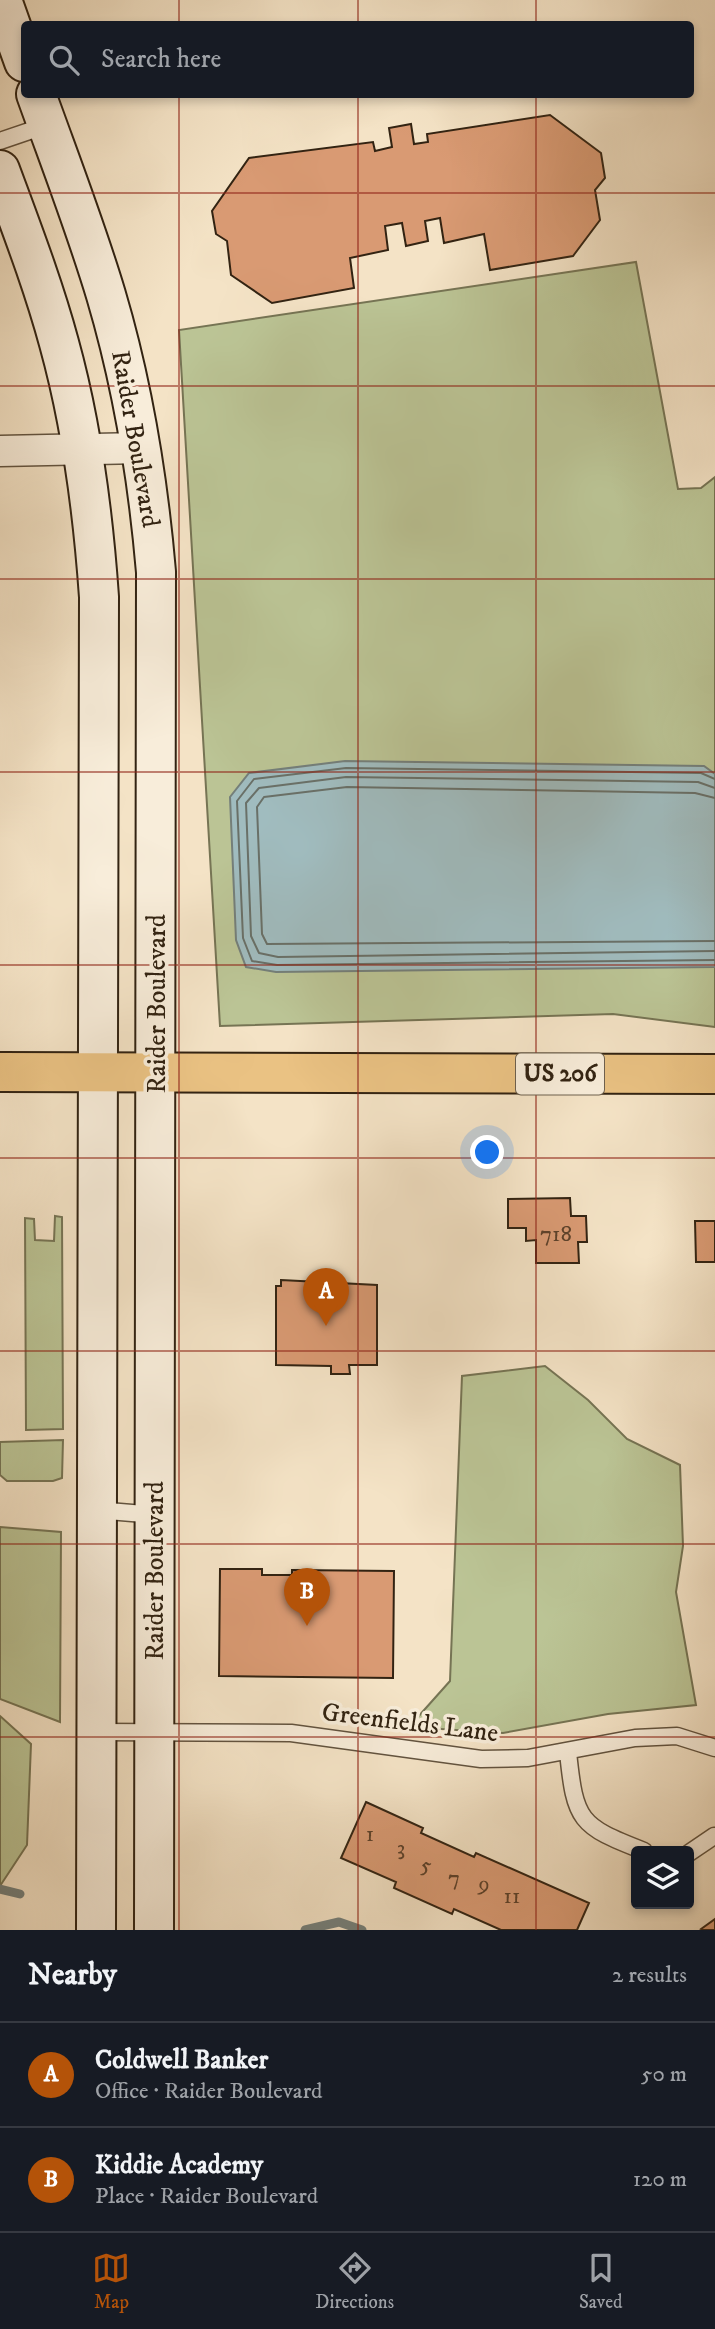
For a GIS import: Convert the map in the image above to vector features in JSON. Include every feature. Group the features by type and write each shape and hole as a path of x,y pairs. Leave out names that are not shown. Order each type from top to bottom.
{"main road":[{"name":"US 206","path":"0,1072 715,1074"}],"street":[{"path":"2,0 21,54"},
{"name":"Raider Boulevard","path":"42,110 106,296 142,448 151,515 158,621 154,1930"},
{"name":"Raider Boulevard","path":"0,170 60,344 83,449 99,597 96,1930"},
{"path":"0,450 142,448"}],"lane":[{"path":"0,141 42,110"},
{"path":"96,1510 156,1515"},
{"name":"Greenfields Lane","path":"95,1732 291,1733 481,1759 528,1758 635,1738 677,1736 715,1748"},
{"path":"568,1752 576,1805 586,1824 604,1836 631,1846"},
{"path":"694,1850 714,1836"}],"green space":[{"path":"636,262 678,489 701,488 715,477 715,1027 613,1014 220,1026 179,330"},
{"path":"55,1216 62,1217 63,1429 26,1430 25,1218 34,1219 35,1240 54,1241"},
{"path":"545,1366 588,1400 627,1439 680,1465 683,1546 676,1592 696,1705 608,1714 503,1733 409,1727 450,1681 462,1376"},
{"path":"63,1440 62,1478 53,1481 7,1481 0,1475 0,1442"},
{"path":"0,1527 61,1532 60,1722 0,1699"},
{"path":"0,1716 31,1744 27,1845 0,1886"}],"water":[{"path":"345,761 704,766 715,774 715,967 276,972 246,967 236,940 230,797 249,773"}],"building":[{"path":"550,115 601,153 605,178 595,190 600,220 573,256 490,270 484,234 444,243 440,218 425,221 428,241 406,246 402,223 385,226 388,250 350,258 354,288 272,303 231,275 227,241 216,234 212,211 249,158 373,142 375,151 392,147 389,128 411,124 414,144 428,142 427,134"},
{"path":"570,1198 571,1216 586,1216 587,1242 578,1242 579,1263 536,1263 536,1240 526,1241 526,1228 508,1228 508,1199"},
{"path":"695,1221 715,1221 715,1262 696,1262"},
{"path":"281,1280 377,1285 377,1365 349,1365 350,1374 331,1374 331,1366 276,1365 276,1286 281,1286"},
{"path":"220,1569 262,1569 262,1575 292,1575 292,1570 394,1571 393,1678 219,1676"},
{"path":"366,1802 423,1828 421,1833 474,1857 476,1853 589,1903 577,1930 501,1930 454,1909 452,1914 394,1888 396,1882 341,1858"},
{"path":"715,1919 715,1930 701,1929"}],"waterway":[{"path":"0,1889 20,1894"},
{"path":"305,1930 339,1922 362,1930"}],"place":[{"name":"Coldwell Banker","path":"326,1326"},
{"name":"Kiddie Academy","path":"307,1626"}]}
